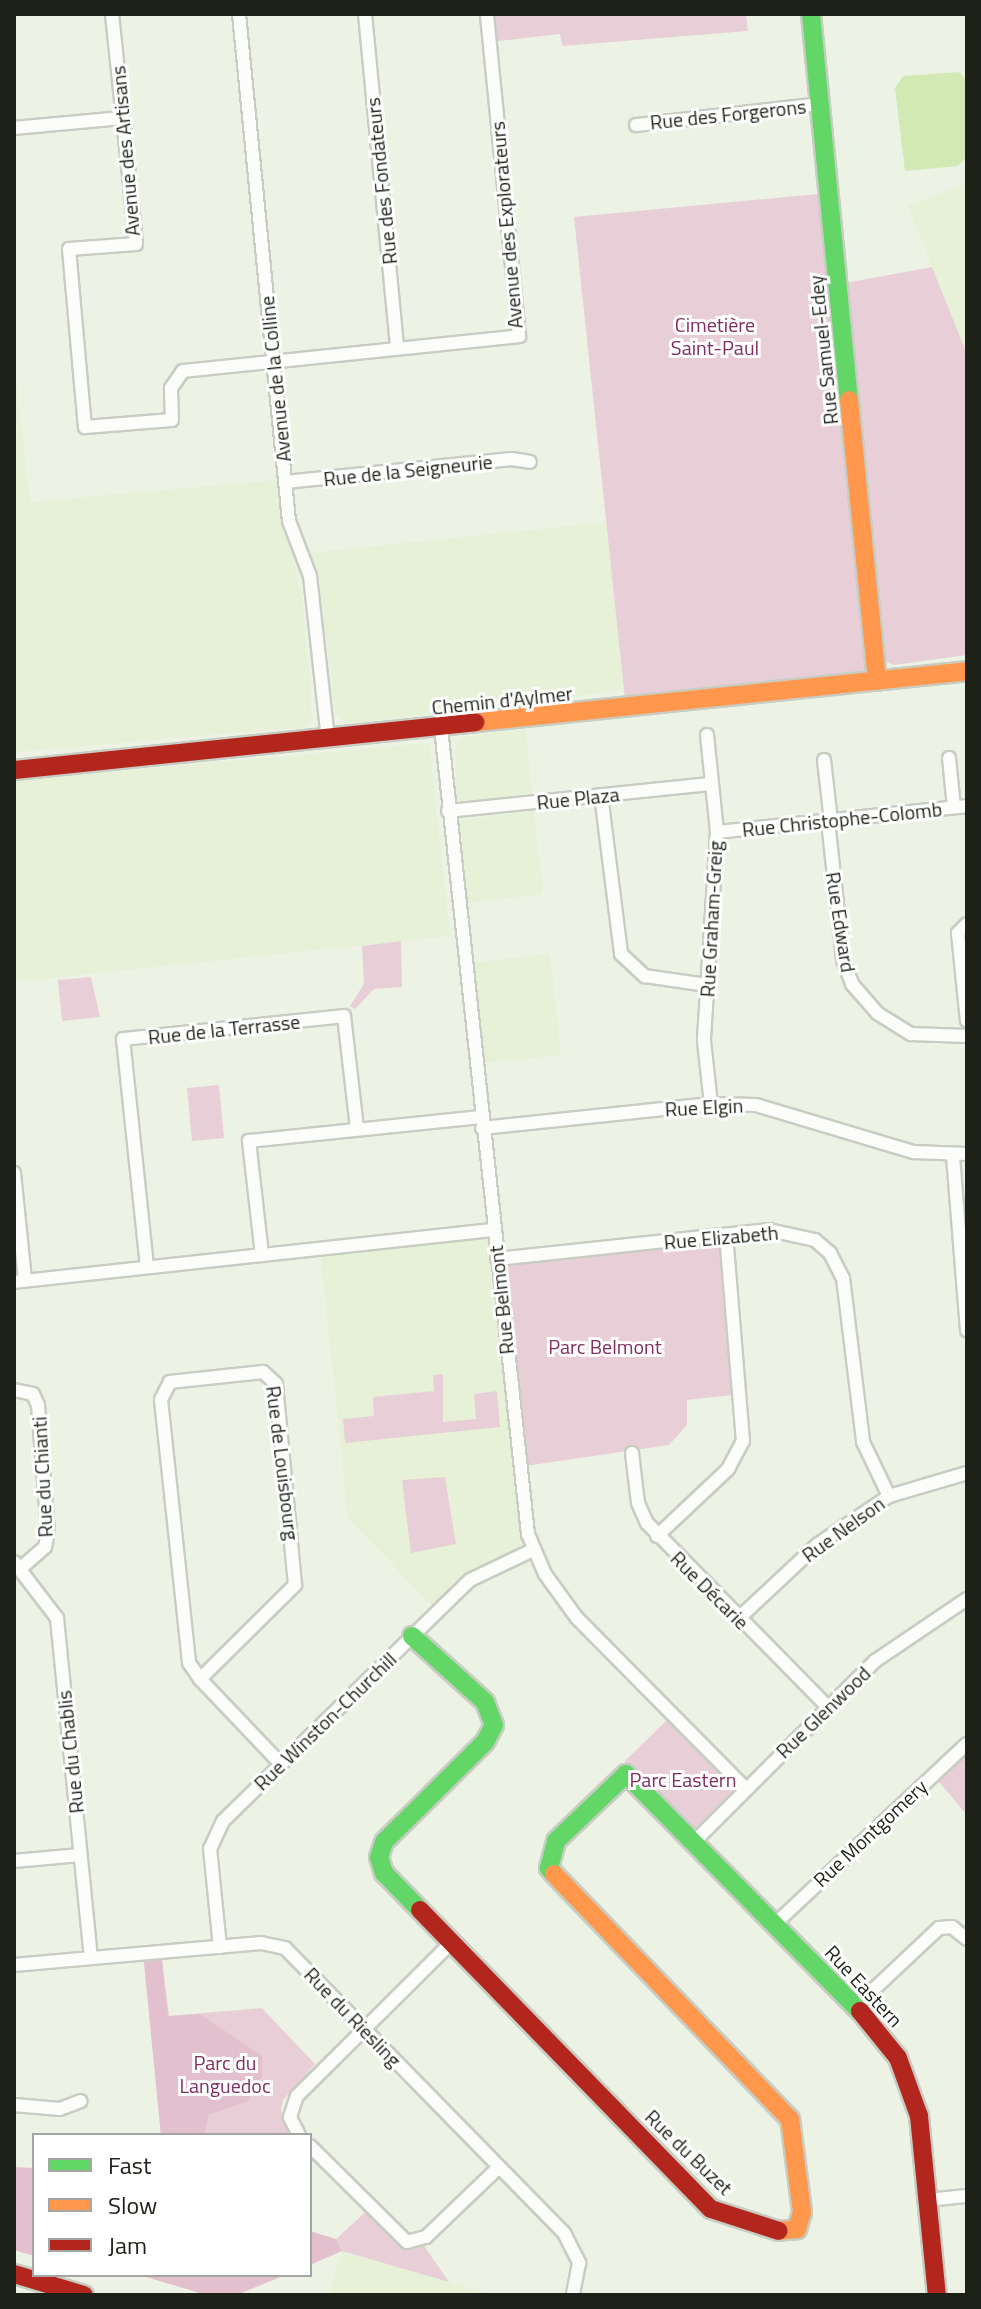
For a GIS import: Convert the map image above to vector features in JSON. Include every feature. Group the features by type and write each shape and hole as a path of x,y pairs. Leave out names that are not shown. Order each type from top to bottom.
{"street":[{"name":"Avenue des Artisans","path":"112,14 136,244 69,249 85,427 172,420 171,388 183,371 273,360"},
{"name":"Avenue de la Colline","path":"239,14 289,521 310,576 328,740"},
{"name":"Rue des Fondateurs","path":"365,14 397,347"},
{"name":"Avenue des Explorateurs","path":"273,360 519,336 487,14"},
{"name":"Rue Samuel-Edey","path":"811,14 877,681"},
{"name":"Rue des Forgerons","path":"636,125 820,104"},
{"path":"14,128 122,118"},
{"name":"Rue de la Seigneurie","path":"285,482 512,459 530,462"},
{"name":"Chemin d'Aylmer","path":"14,770 328,740 967,671"},
{"name":"Rue Belmont","path":"441,728 523,1508 533,1550 577,1618 746,1789"},
{"name":"Rue Graham-Greig","path":"707,735 709,784 717,832 704,1041 711,1104"},
{"path":"949,758 960,806"},
{"name":"Rue Edward","path":"824,760 843,960 852,984 877,1013 911,1034 967,1036"},
{"name":"Rue Plaza","path":"448,811 709,784"},
{"path":"601,795 621,954 645,976 707,985"},
{"name":"Rue Christophe-Colomb","path":"717,832 960,806"},
{"path":"967,924 958,939 967,1021"},
{"name":"Rue de la Terrasse","path":"147,1267 123,1039 344,1016 357,1129"},
{"name":"Rue Elgin","path":"262,1255 249,1141 357,1129 481,1123 711,1104 768,1108 914,1152 953,1156 967,1154"},
{"path":"953,1156 967,1330"},
{"path":"14,1173 19,1281 493,1230"},
{"name":"Rue Elizabeth","path":"497,1259 726,1235 793,1232 815,1240 835,1260 846,1288 863,1442 889,1496"},
{"path":"657,1536 728,1469 743,1441 726,1235"},
{"name":"Rue de Louisbourg","path":"200,1679 295,1585 276,1384 263,1372 170,1382 161,1393 188,1655 200,1679 281,1764"},
{"name":"Rue du Chianti","path":"14,1390 33,1394 38,1405 48,1532 45,1547 17,1566"},
{"name":"Rue Décarie","path":"632,1453 640,1511 657,1536 827,1706"},
{"name":"Rue Nelson","path":"738,1619 817,1545 889,1496 967,1473"},
{"name":"Rue Winston-Churchill","path":"220,1947 211,1841 223,1821 481,1572 533,1550"},
{"name":"Rue du Chablis","path":"17,1566 57,1618 91,1957"},
{"name":"Rue Glenwood","path":"694,1842 827,1706 893,1646 967,1599"},
{"name":"Rue du Buzet","path":"412,1636 485,1702 494,1717 485,1742 380,1851 384,1873 711,2209 776,2231 797,2229 802,2212 790,2119 549,1868 556,1841 626,1774"},
{"name":"Rue Montgomery","path":"775,1924 967,1744"},
{"name":"Rue Eastern","path":"626,1774 889,2043 911,2085 928,2200 937,2295"},
{"path":"14,1861 80,1855"},
{"path":"856,2006 939,1928 952,1927 967,1939"},
{"name":"Rue du Riesling","path":"14,1965 261,1943 285,1948 572,2243 579,2263 573,2295"},
{"path":"298,2133 290,2117 293,2102 451,1943"},
{"path":"14,2105 60,2109 81,2101"},
{"path":"312,2148 407,2242 426,2237 499,2167"},
{"path":"928,2200 967,2196"},
{"path":"14,2274 84,2295"}],"shaded area":[{"path":"959,72 967,81 967,157 958,166 905,171 895,88 903,76"},
{"path":"967,183 967,354 908,206"},
{"path":"14,361 30,502 276,480 302,598 312,720 307,727 14,752"},
{"path":"606,522 624,690 348,724 335,714 318,570 309,553"},
{"path":"526,729 532,793 456,803 456,742 463,737"},
{"path":"429,743 450,936 14,982 14,781"},
{"path":"534,811 543,894 467,903 459,820"},
{"path":"550,953 561,1055 483,1063 473,963"},
{"path":"493,1230 533,1550 493,1566 437,1611 348,1518 320,1249"},
{"path":"342,2251 449,2282 493,2295 328,2295"}],"green space":[{"path":"487,14 746,14 748,31 562,46 560,34 490,42"},
{"name":"Cimetière Saint-Paul","path":"829,193 877,681 626,709 574,217"},
{"path":"932,267 967,354 967,655 894,665 882,660 845,283"},
{"path":"401,941 402,987 374,989 355,1009 350,1006 364,984 362,946"},
{"path":"91,977 100,1017 62,1021 58,980"},
{"path":"219,1085 224,1138 192,1141 187,1088"},
{"name":"Parc Belmont","path":"726,1235 742,1394 687,1400 687,1425 669,1445 518,1467 497,1259"},
{"path":"443,1374 443,1422 476,1419 474,1394 497,1391 500,1427 345,1443 343,1419 374,1416 373,1397 434,1391 433,1375"},
{"path":"445,1477 456,1544 411,1553 402,1480"},
{"name":"Parc Eastern","path":"673,1714 746,1789 694,1842 626,1774 625,1761"},
{"path":"967,1744 967,1815 933,1775"},
{"name":"Parc du Languedoc","path":"162,1960 169,2016 262,2008 315,2064 283,2100 281,2110 289,2133 161,2133 144,1962"},
{"name":"Parc du Languedoc","path":"162,1960 168,2016 200,2014 262,2056 262,2077 248,2101 209,2115 204,2133 161,2133 144,1962"},
{"path":"14,2167 32,2168 32,2255 14,2250"},
{"path":"370,2208 395,2234 420,2240 449,2282 342,2251 336,2239"},
{"path":"312,2232 336,2239 342,2251 312,2264"},
{"path":"146,2277 280,2277 237,2295 207,2295"}],"traffic: fast":[{"path":"811,14 849,400"},
{"path":"412,1636 485,1702 494,1725 485,1742 384,1842 379,1857 384,1873 420,1910"},
{"path":"554,1874 549,1868 556,1841 626,1774 860,2011"}],"traffic: slow":[{"path":"849,400 877,681"},
{"path":"476,722 967,671"},
{"path":"554,1874 790,2119 802,2212 797,2229 779,2231"}],"traffic: jam":[{"path":"14,770 476,722"},
{"path":"420,1910 711,2209 779,2231"},
{"path":"860,2011 898,2058 919,2116 937,2295"},
{"path":"14,2274 84,2295"}]}
